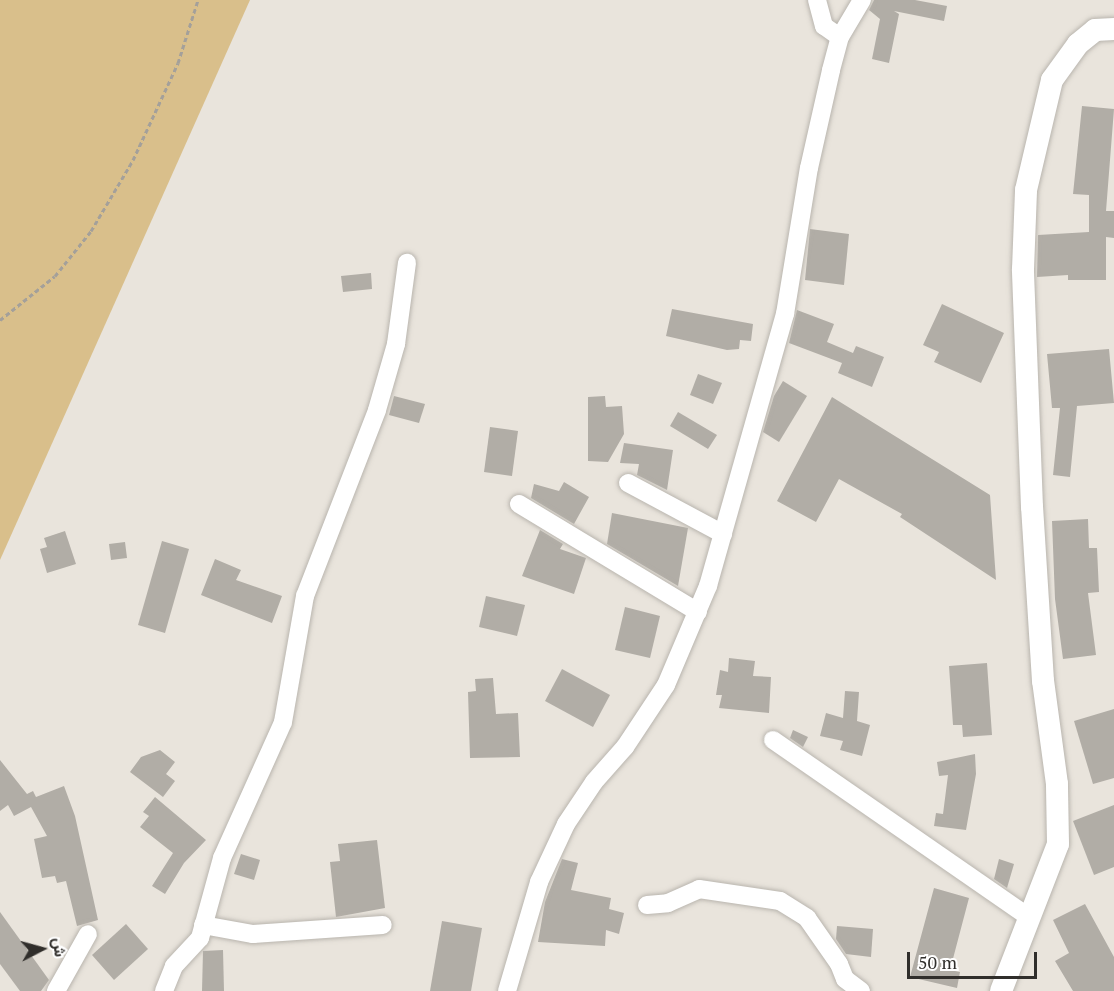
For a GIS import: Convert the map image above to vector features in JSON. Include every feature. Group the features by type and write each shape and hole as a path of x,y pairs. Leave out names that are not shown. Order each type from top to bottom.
{"main road":[{"path":"1001,991 1058,844 1058,784 1043,681 1032,507 1023,269 1026,190 1052,80 1078,44 1095,30 1114,29"}],"street":[{"path":"817,0 824,26 840,37"},
{"path":"507,991 539,882 566,824 594,782 645,719 676,666 698,612 723,534 785,314 809,168 840,37 862,0"},
{"path":"164,991 174,966 200,938 222,858 283,722 305,596 377,410 396,344 407,263"},
{"path":"628,483 723,534"},
{"path":"519,504 698,612"},
{"path":"773,740 1029,916"},
{"path":"646,905 668,903 699,889 780,901 807,918 840,964 845,979 861,991"},
{"path":"203,925 254,934 383,926"},
{"path":"56,991 88,934"}],"path":[{"path":"0,320 55,276 91,231 133,160 178,63 198,0"}],"shaded area":[{"path":"0,0 250,0 0,560"}],"building":[{"path":"874,0 915,0 947,6 944,21 894,11 899,14 889,63 872,59 880,19 869,10"},
{"path":"1082,106 1114,109 1106,211 1114,211 1114,238 1106,237 1106,280 1068,280 1068,275 1037,277 1038,235 1089,232 1089,195 1073,194"},
{"path":"810,229 849,234 844,285 805,280"},
{"path":"371,273 372,289 343,292 341,276"},
{"path":"942,304 1004,333 981,383 934,362 939,352 923,345"},
{"path":"672,309 753,324 751,341 740,340 739,349 727,350 666,336"},
{"path":"797,310 834,324 827,342 853,353 856,346 884,357 872,387 838,373 842,363 789,343"},
{"path":"1109,349 1114,403 1077,406 1070,477 1053,475 1060,408 1052,408 1047,354"},
{"path":"698,374 722,383 713,404 690,395"},
{"path":"783,381 807,396 779,442 763,432 774,396"},
{"path":"394,396 425,404 419,423 389,415"},
{"path":"605,396 606,407 622,406 624,434 608,462 588,461 588,397"},
{"path":"832,397 990,495 996,580 900,517 902,514 839,479 816,522 777,501"},
{"path":"678,412 717,435 708,449 670,426"},
{"path":"490,427 518,431 512,476 484,472"},
{"path":"624,443 673,450 667,490 637,475 639,464 620,463"},
{"path":"564,482 589,497 574,524 531,498 534,484 559,491"},
{"path":"612,513 688,528 678,586 607,544"},
{"path":"1088,519 1089,548 1097,548 1099,592 1088,593 1096,655 1063,659 1055,599 1052,521"},
{"path":"540,530 563,544 560,549 586,558 574,594 522,576"},
{"path":"65,531 76,564 47,573 40,549 47,547 44,538"},
{"path":"162,541 189,549 165,633 138,625"},
{"path":"125,542 127,558 111,560 109,544"},
{"path":"215,559 241,570 236,580 282,596 272,623 201,595"},
{"path":"486,596 525,605 517,636 479,627"},
{"path":"625,607 660,616 650,658 615,650"},
{"path":"729,658 755,661 753,676 771,677 769,713 719,708 722,695 716,695 720,670 728,672"},
{"path":"987,663 992,735 963,737 962,725 953,725 949,666"},
{"path":"562,669 610,695 593,727 545,701"},
{"path":"493,678 496,714 518,713 520,757 470,758 468,692 476,691 475,679"},
{"path":"845,691 859,692 857,721 870,725 862,756 840,750 843,741 820,736 826,713 843,718"},
{"path":"1114,709 1114,778 1093,784 1074,721"},
{"path":"793,730 808,737 803,747 790,738"},
{"path":"160,750 175,762 166,774 175,781 163,797 130,772 141,757"},
{"path":"975,754 976,774 966,830 934,826 936,813 943,814 948,775 939,776 937,762"},
{"path":"0,760 27,794 33,791 36,797 64,786 75,816 98,920 77,926 66,881 57,883 55,876 42,878 34,839 47,836 31,807 14,816 8,805 0,811"},
{"path":"155,797 206,840 184,863 165,894 152,886 173,853 140,827 149,816 143,812"},
{"path":"1114,805 1114,867 1094,875 1073,821"},
{"path":"377,840 385,908 336,917 330,862 340,861 338,844"},
{"path":"241,854 260,860 254,880 234,874"},
{"path":"562,859 578,863 571,890 611,898 609,909 624,913 619,934 606,930 605,946 538,942 545,902"},
{"path":"999,859 1014,864 1007,888 994,879"},
{"path":"934,888 969,898 950,970 960,972 957,988 910,977"},
{"path":"1085,904 1114,957 1114,991 1073,991 1055,961 1069,953 1053,920"},
{"path":"0,912 49,980 41,991 20,991 0,964"},
{"path":"442,921 482,928 471,991 430,991"},
{"path":"126,924 148,949 114,980 92,955"},
{"path":"837,926 873,929 871,957 846,954 836,939"},
{"path":"223,950 224,991 202,991 203,951"}]}
